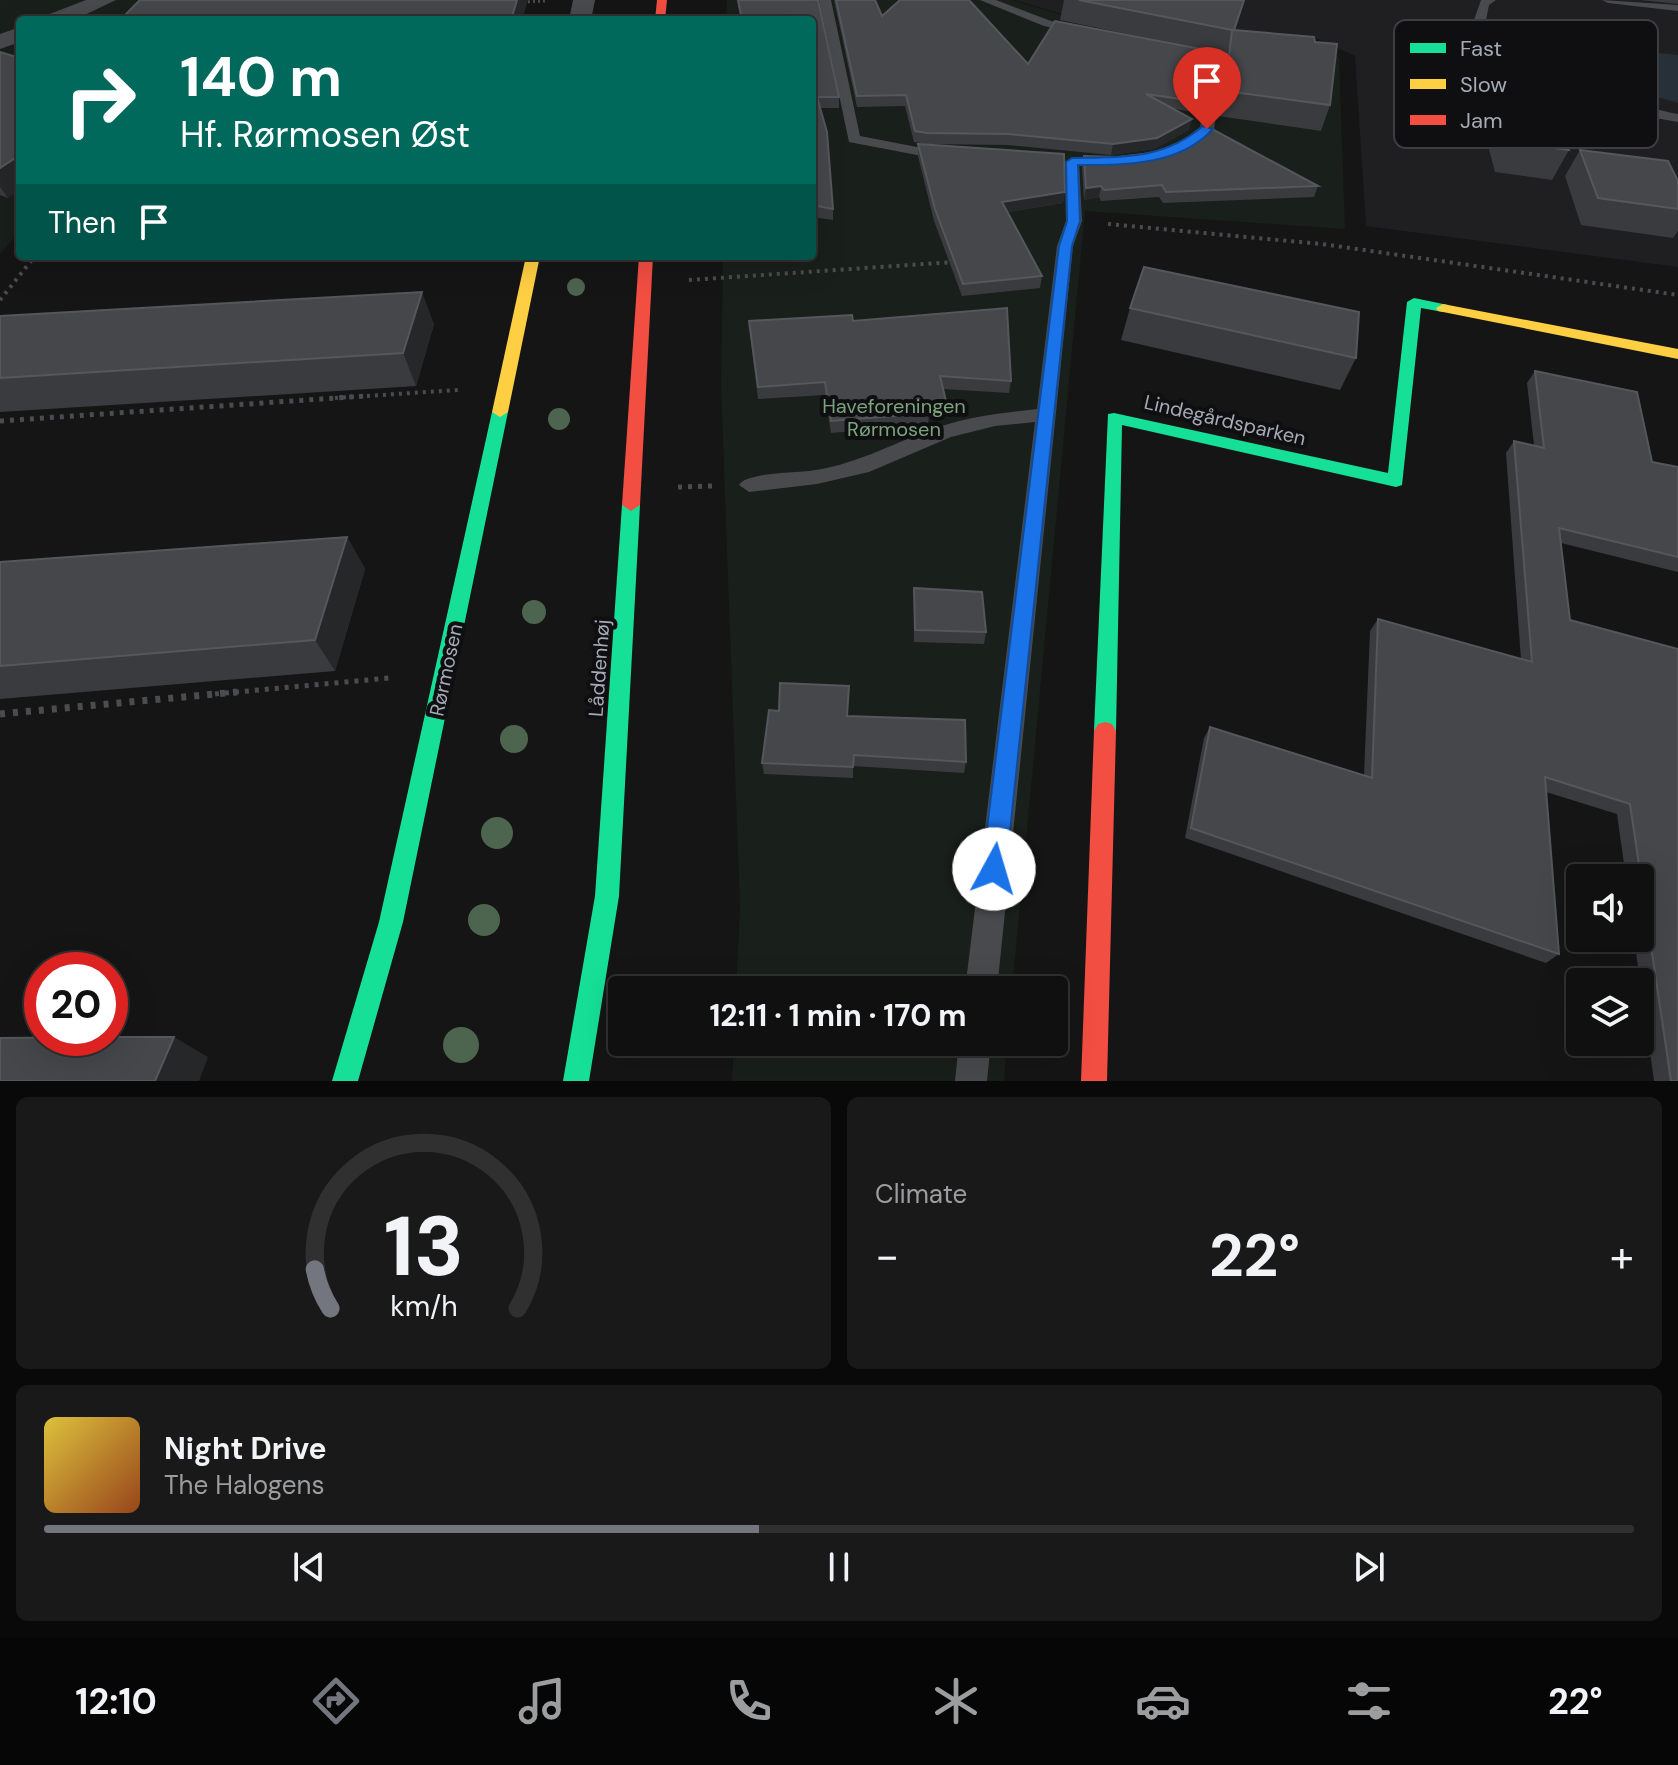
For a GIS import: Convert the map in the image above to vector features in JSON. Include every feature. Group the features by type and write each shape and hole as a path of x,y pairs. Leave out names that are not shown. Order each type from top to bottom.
{"street":[{"path":"65,16 105,0"},
{"name":"Rørmosen","path":"345,1081 391,922 532,260"},
{"name":"Låddenhøj","path":"576,1081 607,896 646,260"},
{"name":"Lindegårdsparken","path":"1094,1081 1114,418 1396,481 1414,302 1678,354"}],"lane":[{"path":"825,0 854,139 917,151 963,151"},
{"path":"986,0 1048,24 1095,33"},
{"path":"1480,20 1484,3 1490,0"},
{"path":"1608,0 1678,8"},
{"path":"1172,151 1185,147 1207,129 1219,57 1173,48"},
{"path":"1658,115 1678,118"},
{"path":"983,976 1043,415 1065,246 1074,221 1072,161"},
{"path":"749,485 817,477 869,465 945,432 995,420 1043,415"},
{"path":"971,1081 974,1056"}],"path":[{"path":"514,3 546,1"},
{"path":"1074,221 1220,231 1338,245 1678,295"},
{"path":"0,300 32,260"},
{"path":"644,283 958,262"},
{"path":"0,421 506,387"},
{"path":"632,489 749,485"},
{"path":"0,714 446,673"}],"shaded area":[{"path":"1015,0 1678,0 1678,267 1366,226 1355,56 1316,38 1219,44 1112,29"},
{"path":"1658,53 1678,55 1678,103 1658,97"}],"green space":[{"path":"0,0 221,0 207,16 16,16 16,236 0,254"},
{"name":"Haveforeningen Rørmosen","path":"727,0 1012,0 1113,30 1320,51 1339,57 1345,229 1085,211 1013,976 737,976 740,908 721,385 723,260 816,260 816,16 726,16"},
{"path":"733,1056 1006,1056 1004,1081 732,1081"}],"building":[{"path":"140,0 517,0 512,16 124,16"},
{"path":"738,0 818,0 839,97 817,97 827,132 833,209 816,206 816,16 741,16"},
{"path":"836,0 875,0 882,16 900,0 969,0 1028,64 1055,21 1211,51 1202,102 1146,94 1192,119 1157,138 1113,144 1008,134 915,131 906,95 857,96"},
{"path":"1079,0 1244,0 1234,30 1314,37 1315,42 1337,44 1330,105 1225,91 1232,30"},
{"path":"0,52 16,57 16,158 0,168"},
{"path":"1210,128 1318,186 1166,192 1162,185 1104,190 1101,186 1086,188 1084,156 1118,157 1152,153 1185,142"},
{"path":"918,144 1064,154 1065,192 1002,202 1042,276 963,284 935,209"},
{"path":"1580,150 1668,161 1678,181 1678,209 1598,198"},
{"path":"1144,267 1359,312 1356,358 1130,308"},
{"path":"422,292 403,353 0,378 0,316"},
{"path":"1007,308 1011,381 940,376 946,401 929,402 929,413 831,421 825,382 758,387 749,321 852,315 853,321"},
{"path":"1535,371 1637,392 1652,462 1678,467 1678,557 1559,528 1570,620 1678,649 1678,1081 1671,1081 1652,952 1654,864 1639,864 1630,804 1545,777 1559,954 1191,828 1210,727 1372,778 1378,619 1532,662 1514,441 1544,448"},
{"path":"347,537 315,640 0,666 0,562"},
{"path":"914,588 982,592 986,632 915,630"},
{"path":"780,683 849,686 847,716 965,720 966,762 854,755 853,767 762,763 769,710 779,711"},
{"path":"128,1037 174,1037 155,1081 0,1081 0,1038 24,1038 24,1056 128,1056"}],"traffic: fast":[{"path":"1105,731 1114,418 1396,481 1414,302 1443,308"},
{"path":"345,1081 391,922 500,412"},
{"path":"576,1081 607,896 631,505"}],"traffic: slow":[{"path":"500,412 532,260"},
{"path":"1443,308 1678,354"}],"traffic: jam":[{"path":"660,16 662,0"},
{"path":"631,505 646,260"},
{"path":"1094,1081 1105,731"}],"route":[{"path":"994,869 1043,415 1065,246 1074,221 1072,162 1134,161 1185,147 1207,129"}]}
